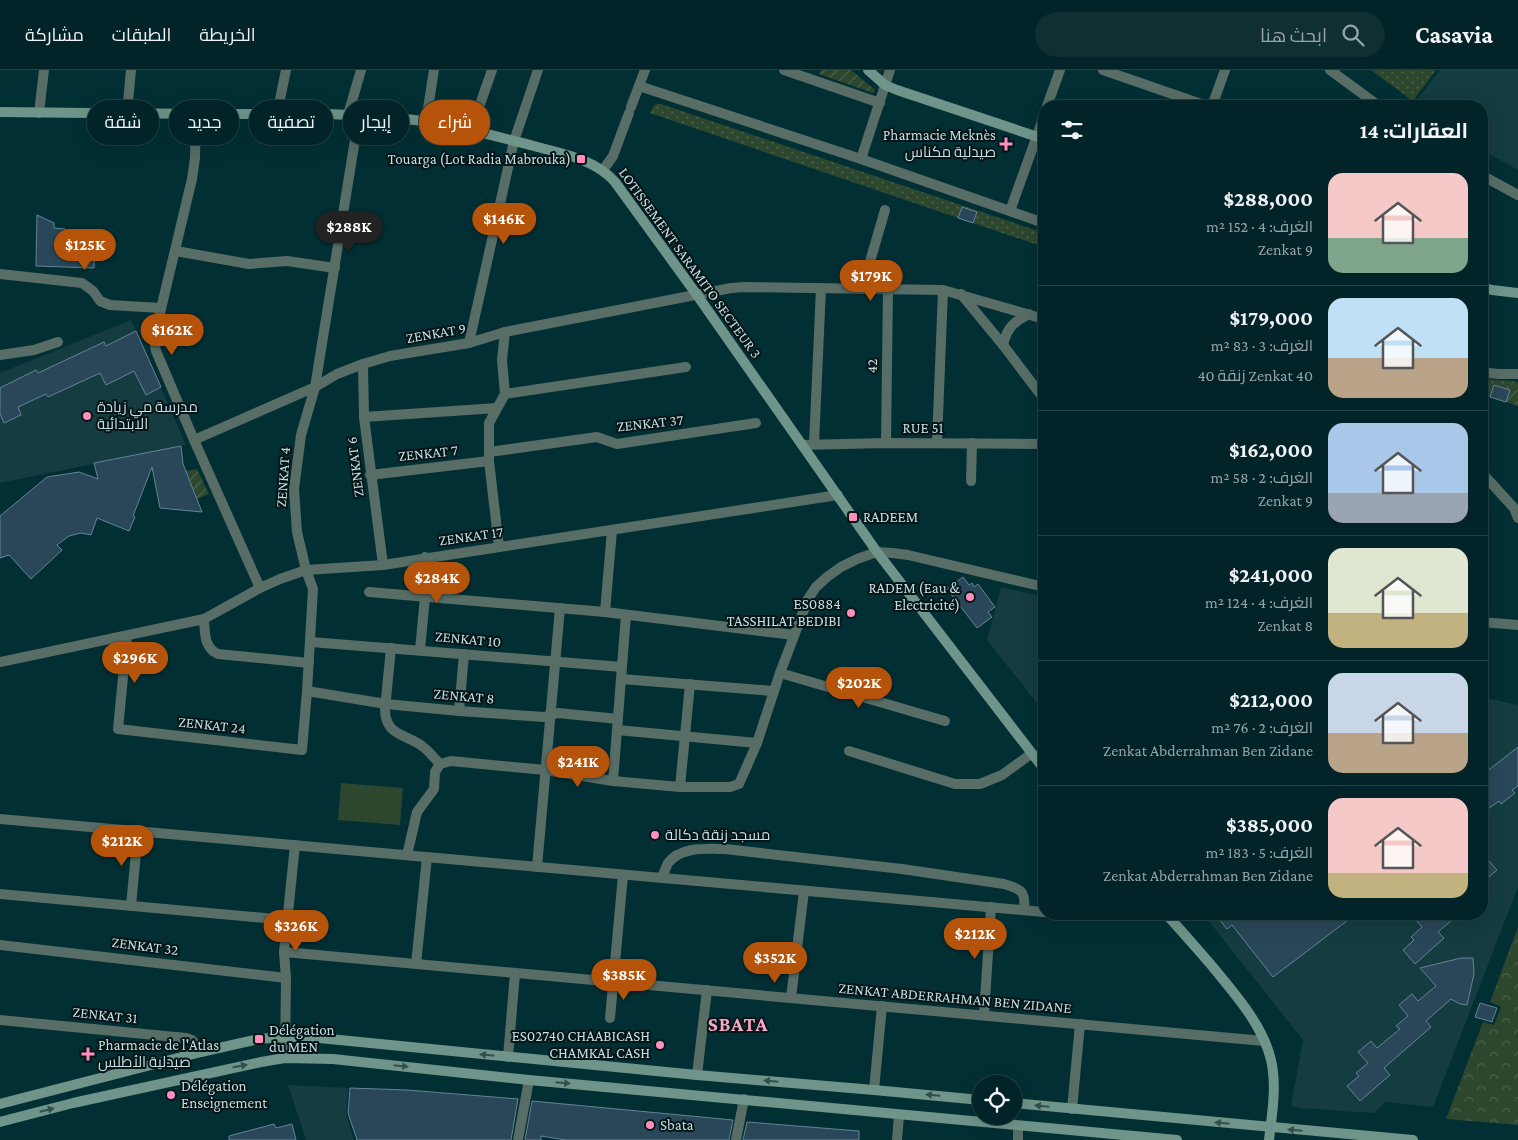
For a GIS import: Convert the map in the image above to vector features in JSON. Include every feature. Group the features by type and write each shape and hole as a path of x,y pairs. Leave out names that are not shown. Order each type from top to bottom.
{"main road":[{"path":"868,70 885,85 897,90 1038,137"},
{"name":"LOTISSEMENT SARAMITO SECTEUR 3","path":"0,112 87,114"},
{"name":"LOTISSEMENT SARAMITO SECTEUR 3","path":"490,135 581,159 603,170 615,182 697,295 877,552 1038,762"},
{"path":"1488,289 1518,293"},
{"path":"1171,920 1242,1002 1264,1040 1271,1059 1274,1079 1269,1140"},
{"path":"0,1104 201,1052 259,1039 284,1037 309,1037 697,1075 972,1099"},
{"path":"0,1122 73,1103 224,1069 284,1058 333,1059 529,1080 1176,1140"},
{"path":"1022,1104 1413,1140"}],"street":[{"path":"39,113 44,70"},
{"path":"128,100 131,70"},
{"path":"281,100 286,70"},
{"path":"352,100 361,70"},
{"path":"429,100 434,70"},
{"path":"482,100 492,70"},
{"path":"469,343 514,141 538,70"},
{"path":"603,170 613,156 645,70"},
{"path":"784,70 880,103"},
{"path":"861,159 890,70"},
{"path":"1049,100 1060,70"},
{"path":"1103,70 1190,100"},
{"path":"1214,100 1225,70"},
{"path":"1330,70 1371,100"},
{"path":"639,86 861,159 1038,220"},
{"path":"1010,211 1038,143"},
{"path":"194,145 193,172 176,251 154,338 156,351 260,588"},
{"name":"ZENKAT 4","path":"302,750 311,642 313,589 306,570 297,532 294,488 301,435 315,387 355,145"},
{"path":"1488,179 1518,195"},
{"path":"862,289 885,210"},
{"path":"176,251 249,264 287,261 335,268"},
{"path":"0,274 82,283 93,291 100,301 110,305 161,308"},
{"name":"ZENKAT 9","path":"194,440 315,387 337,374 390,356 469,343 505,332 731,288 942,290 1038,317"},
{"path":"814,444 820,288"},
{"name":"42","path":"886,443 888,289"},
{"path":"938,442 942,290"},
{"path":"961,294 1038,391"},
{"path":"1003,345 1005,334 1012,325 1029,314"},
{"path":"500,548 489,457 489,422 505,394 502,360 505,332"},
{"path":"0,355 34,350 58,342"},
{"name":"ZENKAT 6","path":"363,364 364,417 383,565"},
{"path":"505,394 686,367"},
{"path":"1488,373 1518,374"},
{"path":"364,417 497,408"},
{"name":"ZENKAT 37","path":"489,457 597,437 617,444 756,423"},
{"name":"RUE 51","path":"802,444 938,442 1038,444"},
{"path":"971,481 972,443"},
{"name":"ZENKAT 7","path":"370,475 489,457"},
{"path":"1488,480 1517,512"},
{"name":"ZENKAT 17","path":"0,662 204,619 260,588 306,570 383,565 425,557 500,548 838,495"},
{"path":"605,612 612,530"},
{"path":"407,855 417,812 434,789 435,772 440,764 451,761 545,770 613,781 680,787 730,787 739,784 757,743 780,673 808,599 816,587 827,577 857,559 877,552 908,555 1038,585"},
{"path":"420,650 425,596 425,557"},
{"path":"369,592 605,612 794,635"},
{"path":"537,867 560,608"},
{"path":"613,781 626,615"},
{"path":"204,619 206,643 213,652 309,663"},
{"path":"1488,623 1518,625"},
{"name":"ZENKAT 24","path":"128,636 118,729 302,750"},
{"name":"ZENKAT 10","path":"311,642 622,668"},
{"path":"392,648 385,716 387,723 397,734 422,746 440,764"},
{"path":"459,711 464,654"},
{"path":"780,673 945,721"},
{"path":"621,678 774,691"},
{"path":"680,787 690,684"},
{"name":"ZENKAT 8","path":"307,691 386,704 459,711 544,717 558,713 618,719"},
{"path":"617,730 757,743"},
{"path":"849,751 954,784 980,784 1002,775 1031,754"},
{"path":"0,819 1038,911"},
{"path":"131,906 138,831"},
{"path":"284,1058 286,978 284,952 295,845"},
{"path":"662,878 668,864 681,854 698,849 725,849 902,869 1004,884 1018,888 1023,893 1025,899 1024,910"},
{"path":"416,964 427,857"},
{"path":"610,1018 623,875"},
{"path":"790,998 804,891"},
{"path":"0,894 287,920"},
{"path":"984,1015 991,907"},
{"name":"ZENKAT 32","path":"0,944 286,978"},
{"name":"ZENKAT ABDERRAHMAN BEN ZIDANE","path":"284,952 1264,1040"},
{"path":"508,1057 515,973"},
{"path":"697,1075 706,990"},
{"path":"874,1090 882,1006"},
{"name":"ZENKAT 31","path":"0,1020 186,1038 192,1040 201,1052"},
{"path":"1072,1108 1080,1024"},
{"path":"518,1140 529,1080"},
{"path":"736,1140 744,1099"},
{"path":"897,1140 899,1115"},
{"path":"1018,1126 1018,1140"}],"shaded area":[{"path":"1440,70 1518,70 1518,170 1488,153 1488,100 1417,100"},
{"name":"مدرسة مي زيادة الابتدائية","path":"131,320 186,445 0,483 0,373"},
{"path":"1001,587 1038,596 1038,704 987,640"},
{"path":"1488,699 1518,705 1518,887 1433,1107 1386,1102 1374,1113 1291,1106 1303,1040 1208,920 1488,920"},
{"path":"288,1085 348,1088 346,1114 354,1140 306,1140"}],"green space":[{"path":"821,70 851,70 875,90 873,93 819,74"},
{"path":"1371,70 1436,70 1414,100"},
{"path":"661,104 1038,231 1038,245 973,223 977,212 963,207 958,218 650,113 654,106"},
{"path":"1488,379 1512,381 1510,390 1494,385 1490,397 1488,396"},
{"path":"1512,381 1518,382 1518,406 1506,402"},
{"path":"197,469 209,494 197,499 186,471"},
{"path":"341,783 403,788 400,825 338,820"},
{"path":"1518,927 1518,1125 1446,1119 1483,1022 1494,1025 1501,1007 1490,1002"}],"building":[{"path":"962,207 977,212 973,223 958,218"},
{"path":"37,215 54,223 54,228 65,229 65,238 95,239 94,268 36,266"},
{"path":"136,331 161,387 146,395 134,371 106,385 100,373 48,397 46,394 18,407 21,415 4,423 0,414 0,388 36,370 38,373 104,342 106,346"},
{"path":"1494,385 1510,390 1506,402 1490,397"},
{"path":"181,446 183,464 202,512 160,508 152,467 129,531 97,518 91,535 81,533 69,536 57,545 62,550 31,579 9,555 0,558 0,516 47,477 79,472 98,479 94,463"},
{"name":"RADEM (Eau & Electricité)","path":"963,577 969,585 972,583 974,587 978,584 995,607 988,612 992,617 977,628 947,589"},
{"path":"1518,747 1518,786 1512,790 1515,793 1501,804 1499,801 1488,809 1488,771"},
{"path":"1488,860 1497,870 1488,878"},
{"path":"1220,920 1348,920 1273,977 1232,925 1227,929"},
{"path":"1416,920 1452,920 1438,932 1444,938 1415,964 1403,950 1414,940 1411,937 1422,927"},
{"path":"1461,958 1473,958 1474,974 1467,1005 1460,1004 1451,999 1426,1021 1431,1027 1384,1068 1390,1075 1360,1101 1347,1086 1359,1076 1356,1073 1368,1063 1358,1052 1371,1041 1377,1048 1400,1029 1396,1026 1408,1016 1399,1005 1412,994 1418,1001 1436,986 1420,968"},
{"path":"1480,1003 1497,1008 1492,1022 1475,1017"},
{"path":"350,1088 407,1090 518,1099 511,1140 357,1140 348,1113"},
{"name":"Sbata","path":"532,1101 733,1120 729,1140 566,1140 541,1136 541,1140 525,1140"},
{"path":"747,1122 859,1131 859,1140 743,1140"},
{"path":"274,1124 276,1128 292,1124 296,1140 229,1140 229,1136"}],"place":[{"name":"Pharmacie Meknès صيدلية مكناس","path":"1006,144"},
{"name":"Touarga (Lot Radia Mabrouka)","path":"581,159"},
{"name":"مدرسة مي زيادة الابتدائية","path":"87,416"},
{"name":"RADEEM","path":"853,517"},
{"name":"RADEM (Eau & Electricité)","path":"970,597"},
{"name":"ES0884 TASSHILAT BEDIBI","path":"851,613"},
{"name":"مسجد زنقة دكالة","path":"655,835"},
{"name":"Délégation du MEN","path":"259,1039"},
{"name":"ES02740 CHAABICASH CHAMKAL CASH","path":"660,1045"},
{"name":"Pharmacie de l'Atlas صيدلية الأطلس","path":"88,1054"},
{"name":"Délégation Enseignement","path":"171,1095"},
{"name":"Sbata","path":"650,1125"}],"district":[{"name":"SBATA","path":"738,1024"}]}
